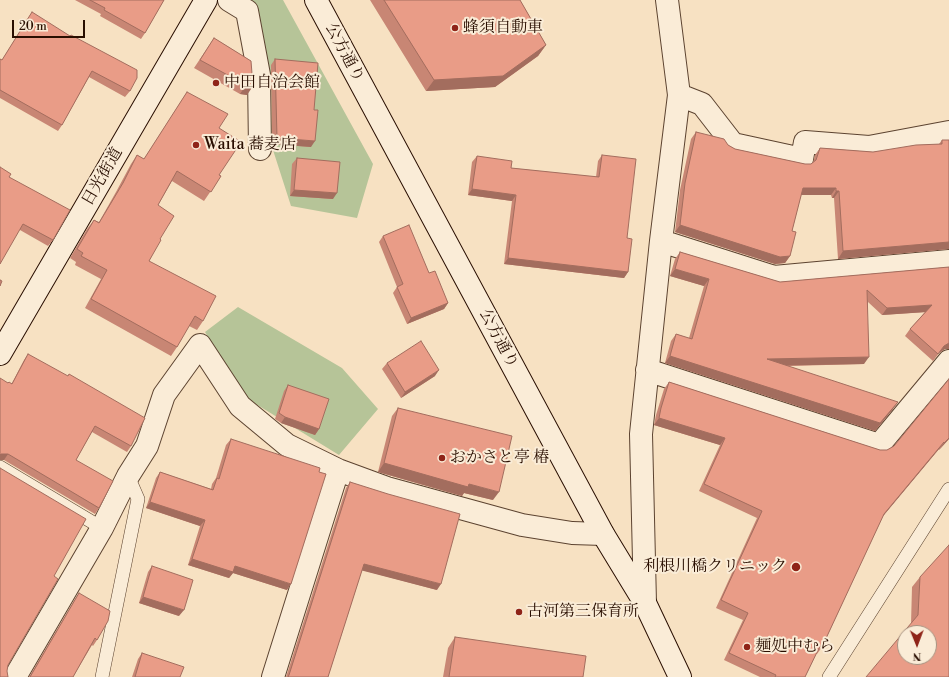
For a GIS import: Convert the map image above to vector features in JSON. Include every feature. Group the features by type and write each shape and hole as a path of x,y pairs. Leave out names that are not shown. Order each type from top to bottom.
{"street":[{"name":"日光街道","path":"0,354 6,332 206,0"},
{"path":"229,0 247,11 259,75 260,149"},
{"name":"公方通り","path":"316,0 603,534 645,603 680,677"},
{"path":"645,603 641,434 661,241 679,95 667,0"},
{"path":"679,95 702,104 733,144 802,160 804,142 868,147 949,132"},
{"path":"661,241 774,277 949,261"},
{"path":"15,677 102,528 128,476 147,446 164,395 200,345 240,406 287,445 338,470 387,488 522,525 572,533 603,534"},
{"path":"647,370 879,445 949,361"},
{"path":"273,677 338,470"}],"lane":[{"path":"0,467 102,528"},
{"path":"102,677 138,499 128,476"},
{"path":"829,677 949,489"}],"green space":[{"path":"251,0 283,0 373,164 357,218 291,206 273,150 258,29"},
{"path":"238,307 342,368 378,409 339,455 246,398 205,332"}],"building":[{"path":"90,0 164,0 145,33 104,10 105,8"},
{"name":"蜂須自動車","path":"384,0 520,0 546,45 503,76 434,80"},
{"path":"32,12 70,36 71,35 137,70 137,78 130,91 92,71 62,125 0,90 0,59 2,60"},
{"path":"214,38 251,61 253,86 246,85 200,60"},
{"path":"275,59 318,63 314,110 318,110 315,141 277,138"},
{"path":"187,92 228,114 219,128 241,142 219,175 221,176 211,192 177,171 158,205 174,216 149,261 216,296 203,321 195,316 177,347 91,299 107,270 81,256 83,253 77,249 94,220 99,223 123,183 137,155 144,159"},
{"path":"696,132 724,139 728,145 735,149 805,164 811,164 816,160 820,148 873,152 916,145 942,144 942,140 949,140 949,242 843,251 839,191 836,191 836,188 803,188 792,231 796,232 790,256 780,257 680,225 685,183"},
{"path":"602,155 636,159 627,238 632,239 628,272 508,258 516,195 472,189 477,156 512,161 511,168 599,177"},
{"path":"297,158 340,162 337,193 294,190"},
{"path":"0,167 11,174 9,177 70,210 53,240 23,224 0,264"},
{"path":"409,225 429,273 435,271 448,303 411,318 397,287 403,284 383,236"},
{"path":"680,252 780,282 949,267 949,343 944,346 938,354 910,329 932,305 887,308 867,290 869,357 767,359 898,402 880,423 670,356 676,334 692,339 709,279 675,269"},
{"path":"421,341 439,370 405,392 387,363"},
{"path":"28,354 68,376 69,374 145,418 131,446 95,426 76,460 113,481 99,508 8,454 0,455 0,378 12,384"},
{"path":"949,379 949,438 884,514 822,647 820,646 805,677 775,677 776,675 729,653 748,613 721,600 762,511 704,484 725,438 659,418 669,382 880,450 887,450 894,446"},
{"path":"288,385 329,399 319,429 285,417 279,413"},
{"name":"おかさと亭 椿","path":"398,408 512,436 499,492 469,484 468,487 384,463"},
{"path":"231,439 320,468 319,472 326,474 291,584 235,566 233,572 192,559 205,520 150,502 160,472 213,490 217,478 219,479"},
{"path":"0,468 86,519 54,576 58,579 8,665 8,677 0,677"},
{"path":"350,482 460,514 441,584 364,564 328,677 288,677 289,675"},
{"path":"949,545 949,677 866,677 897,640 897,665 937,665 937,625 910,625 918,615 920,577"},
{"path":"152,566 193,580 184,610 143,597"},
{"path":"79,593 110,611 108,621 97,640 95,638 73,677 30,677"},
{"path":"455,637 586,656 583,677 449,677"},
{"path":"142,653 184,667 180,677 135,677"}],"place":[{"name":"蜂須自動車","path":"455,28"},
{"name":"中田自治会館","path":"216,83"},
{"name":"Waita 蕎麦店","path":"196,145"},
{"name":"おかさと亭 椿","path":"442,458"},
{"name":"利根川橋クリニック","path":"796,567"},
{"name":"古河第三保育所","path":"519,612"},
{"name":"麺処中むら","path":"747,647"}]}
